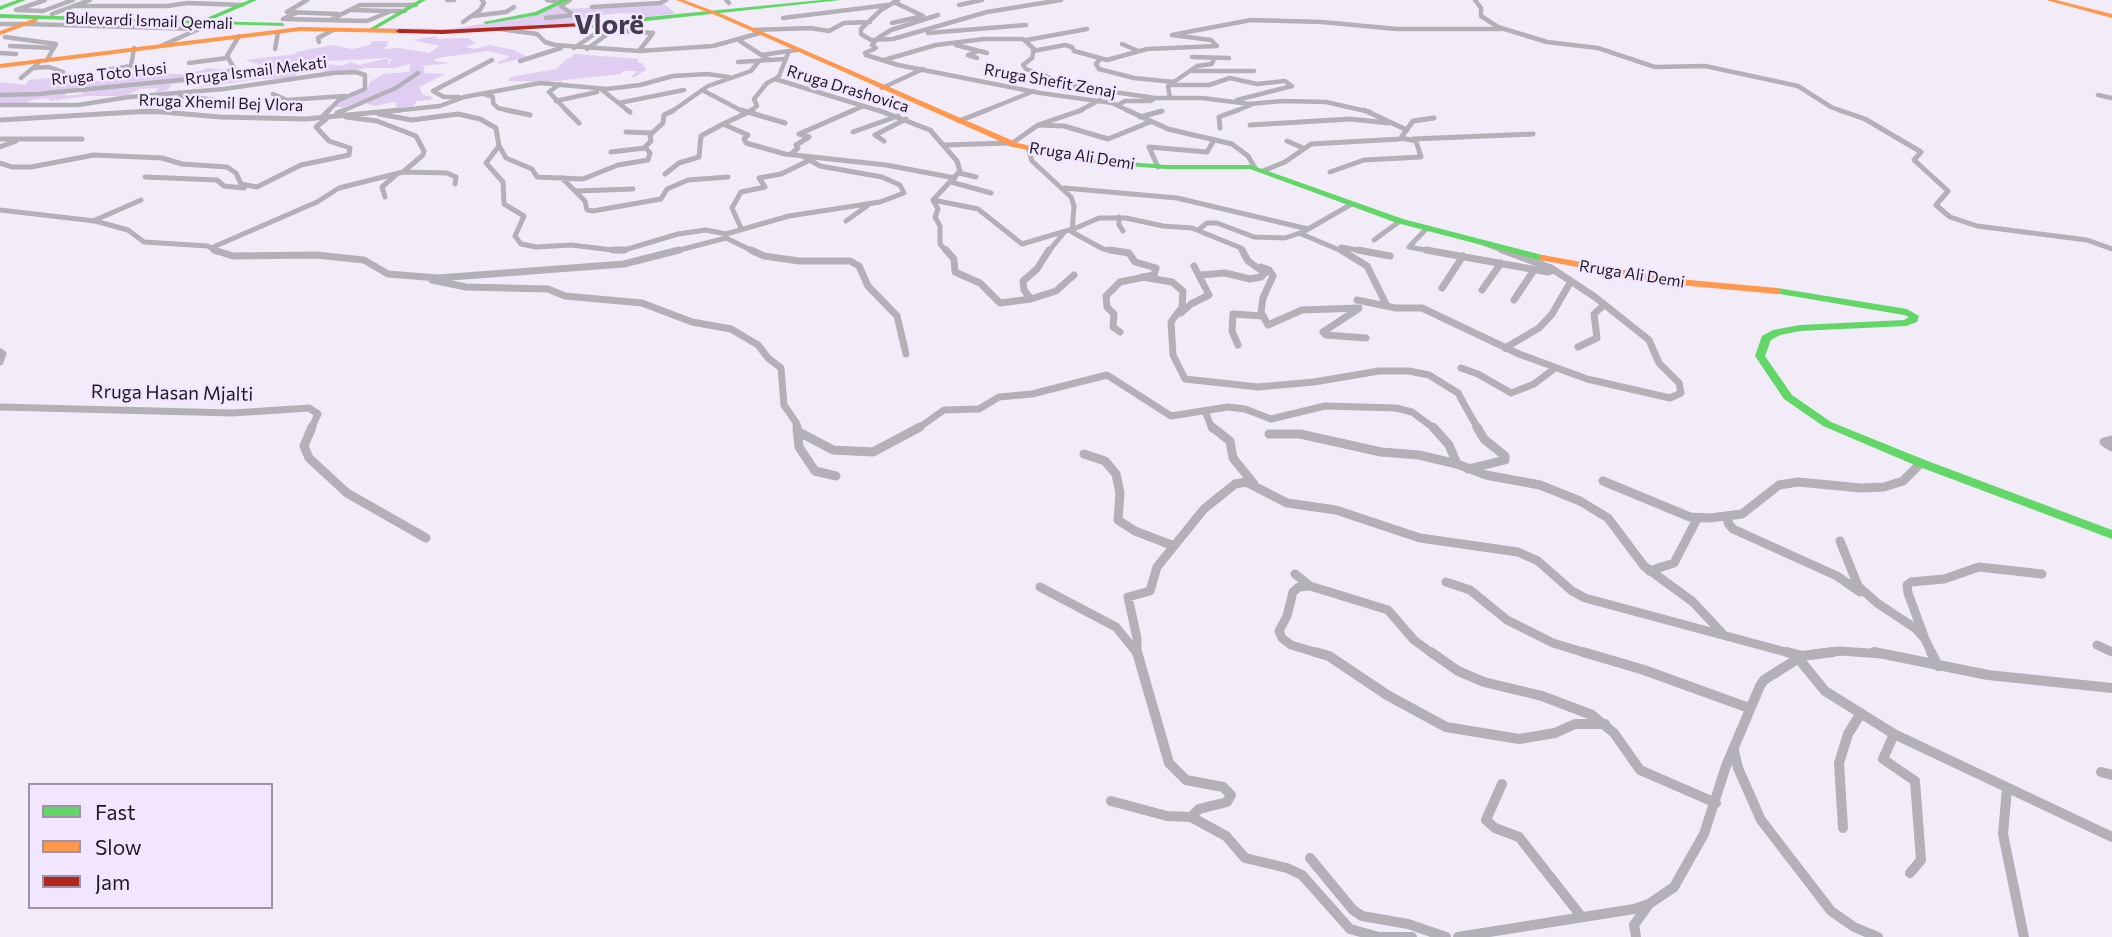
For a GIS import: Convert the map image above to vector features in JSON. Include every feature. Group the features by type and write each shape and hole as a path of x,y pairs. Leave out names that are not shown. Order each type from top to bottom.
{"main road":[{"name":"Rruga Ali Demi","path":"679,0 757,32 793,54 1028,148 1086,160 1158,167 1259,170 1400,221 1552,260 1656,279 1797,293 1907,312 1914,316 1913,320 1906,323 1800,328 1777,332 1766,338 1760,356 1788,397 1811,415 1921,463 2112,535"},
{"path":"626,26 779,4 838,0"},
{"path":"2049,0 2112,16"},
{"path":"200,26 248,2"},
{"name":"Bulevardi Ismail Qemali","path":"300,25 442,29 536,14 561,2"},
{"path":"374,27 415,5"},
{"name":"Bulevardi Ismail Qemali","path":"0,16 200,26 331,25 436,32 497,29 599,30 626,26"},
{"path":"2,37 25,24 45,19"},
{"path":"0,66 278,32 300,25"}],"street":[{"path":"16,4 44,0"},
{"path":"16,4 16,10 43,11 73,0"},
{"path":"2,37 90,0"},
{"path":"300,25 287,12 307,0"},
{"path":"447,0 454,0"},
{"path":"463,22 482,7 482,0"},
{"path":"592,8 660,3 666,0"},
{"path":"959,5 982,0"},
{"path":"1025,0 1034,2"},
{"path":"892,23 923,16 896,1 888,5 860,32 874,40 987,12 1034,2 1061,0"},
{"path":"1475,0 1481,8 1481,16 1504,29 1547,42 1615,52 1655,67 1705,66 1798,86 1831,107 1865,119 1921,152 1914,160 1945,187 1946,194 1936,205 1950,217 1977,226 2087,240 2112,250"},
{"path":"73,6 167,6 248,2"},
{"path":"546,18 574,16 561,2"},
{"path":"783,18 867,3 888,5"},
{"path":"16,4 63,4"},
{"path":"415,5 362,4 341,15 300,25 283,19 331,25 369,21 391,11 415,5"},
{"path":"473,16 506,12 514,7"},
{"path":"350,10 391,11"},
{"path":"319,42 318,38 341,15"},
{"path":"874,40 891,30 938,15"},
{"path":"1033,51 1067,45 1073,51 1100,59 1114,59 1138,51 1217,46 1211,40 1171,35 1251,20 1322,22 1397,29 1504,29"},
{"path":"497,29 538,35 547,44 639,51 691,49 740,41 757,32 810,28 829,31 844,23 870,22"},
{"path":"0,24 25,24"},
{"path":"915,32 957,33 1026,25"},
{"path":"163,45 200,26"},
{"path":"626,26 653,33 639,51"},
{"path":"884,60 902,52 950,43 1027,40 1087,29"},
{"path":"574,48 599,30"},
{"path":"587,49 599,30"},
{"path":"275,50 278,32"},
{"path":"510,37 521,33"},
{"path":"189,63 227,58 239,36"},
{"path":"2,37 56,44 40,63 21,78"},
{"path":"2,37 12,45 54,48"},
{"path":"0,50 25,39"},
{"name":"Rruga Shefit Zenaj","path":"874,40 872,45 876,48 865,53 866,55 923,69 1118,105 1150,122 1241,150 1259,170"},
{"path":"1027,40 1034,48 1032,58 1023,66 1072,86 1170,99 1257,103 1326,102 1357,107 1407,130"},
{"path":"740,41 761,58 769,60 793,54"},
{"path":"950,43 987,53"},
{"path":"1122,44 1138,51"},
{"path":"520,61 565,46"},
{"path":"107,70 131,66 134,48"},
{"path":"0,50 16,54"},
{"path":"977,58 968,55 978,51"},
{"path":"738,62 793,54"},
{"name":"Rruga Drashovica","path":"793,54 775,79 898,116 930,130 946,145"},
{"path":"1192,57 1230,58"},
{"name":"Rruga Toto Hosi","path":"0,95 38,94 221,76 234,68 227,58"},
{"path":"611,152 645,148 651,141 652,134 663,123 666,113 680,107 687,98 702,90 729,77 751,71 761,58"},
{"path":"1172,83 1200,65 1212,64 1214,58"},
{"path":"1100,59 1096,65 1099,69 1134,78 1209,85 1230,78 1257,84 1285,81 1292,86 1233,101"},
{"path":"464,97 444,97 433,91 492,60"},
{"path":"40,63 63,72"},
{"path":"882,88 923,69"},
{"path":"1192,71 1254,71"},
{"name":"Rruga Ismail Mekati","path":"0,106 78,105 333,73 364,73 368,82 366,87 336,102 322,117"},
{"path":"145,177 184,177 217,180 227,187 257,187 301,165 349,155 350,148 329,141 316,127 348,106 394,89 418,73"},
{"name":"Rruga Xhemil Bej Vlora","path":"0,120 151,111 220,117 299,119 440,106 464,97 536,84 560,84 604,90 640,85 673,76 707,74 729,77"},
{"path":"666,174 679,163 699,158 701,136 757,107 754,99 764,90 766,84 775,79"},
{"path":"1170,99 1172,83"},
{"path":"560,84 550,92 579,123"},
{"path":"556,101 604,90 630,112"},
{"path":"619,103 684,90"},
{"path":"702,90 747,113 785,122"},
{"path":"959,121 1034,91"},
{"path":"182,93 179,96 225,101"},
{"path":"273,94 287,100 350,96"},
{"path":"481,94 493,97 493,103 498,108 530,116"},
{"path":"2098,95 2112,98"},
{"path":"1118,105 1125,101 1148,102 1155,98"},
{"path":"946,145 1010,143 1038,125 1088,108 1100,100"},
{"path":"1220,128 1219,117 1257,103"},
{"path":"791,154 797,148 796,145 808,137 799,134 864,106"},
{"path":"1140,117 1162,111"},
{"path":"334,116 379,114 418,120 464,115 492,125 498,131 499,146 509,161 532,169 537,177 587,179 618,164 647,162 650,153 645,148"},
{"path":"334,116 377,121 416,136 424,153 382,187 385,197"},
{"path":"853,132 898,116"},
{"path":"1397,139 1415,120 1434,118"},
{"path":"1250,125 1350,119 1395,124"},
{"path":"884,141 875,135 906,120"},
{"path":"1038,125 1064,126 1108,139 1150,122"},
{"path":"723,124 748,135 744,141 750,145 791,154 827,168 874,175 900,185 904,193 861,209 846,221"},
{"path":"626,132 652,134"},
{"path":"1259,170 1285,162 1303,148 1335,141 1532,134"},
{"path":"0,139 82,139"},
{"path":"0,147 18,139"},
{"path":"1331,172 1364,160 1419,158 1422,155 1413,139"},
{"path":"1158,167 1149,147 1207,152 1214,141"},
{"path":"1287,141 1303,148"},
{"path":"933,200 955,178 957,161 946,145"},
{"path":"499,146 486,163 503,183 504,204 524,215 515,236 521,244 536,247 571,245 621,251 690,231 706,230 726,236 757,254 772,258 855,263 868,286 897,316 906,354"},
{"path":"1028,148 1032,161 1071,197 1074,206 1072,232 1103,249 1129,253 1135,262 1155,267 1156,274 1120,282 1106,296 1107,307 1114,314 1113,327 1120,332"},
{"path":"0,163 23,167 88,156 162,158 182,164 227,167 236,173 241,184 257,187"},
{"path":"741,228 732,208 741,192 765,187 759,178 781,174 806,159 886,165 955,178 991,193"},
{"path":"0,210 93,221 128,230 144,242 211,248 317,202 339,188 401,173 447,173 456,177 455,184"},
{"path":"562,178 577,191 587,210 601,211 662,199 667,189 688,180 728,177"},
{"path":"955,178 976,177"},
{"path":"1063,188 1177,198 1308,229"},
{"path":"577,191 633,189"},
{"path":"93,221 141,200"},
{"path":"933,200 978,209 1012,233 1022,244 1072,229"},
{"path":"933,200 937,207 935,217 940,226 940,244 954,259 955,272 980,284 1000,303 1053,293 1074,275"},
{"path":"211,248 218,253 245,257 316,255 364,260 388,274 430,277 515,274 572,266 624,264 726,236 741,228 797,215 880,202"},
{"path":"1198,230 1212,222 1260,238 1285,238 1308,229 1350,205"},
{"path":"1031,299 1024,290 1023,281 1037,269 1057,238 1093,218 1119,217 1198,230 1241,248 1254,264 1264,271 1264,275 1250,279 1225,273 1201,275"},
{"path":"1119,217 1119,225 1124,231"},
{"path":"1374,240 1400,221"},
{"path":"1427,228 1409,247 1534,270 1554,270"},
{"path":"1299,233 1330,246 1371,270 1387,306"},
{"path":"1254,264 1269,270 1273,276 1263,298 1262,316 1270,326 1302,310 1358,304 1429,311 1505,348 1555,368 1599,382 1670,398 1681,393 1679,383 1659,363 1648,340 1604,305 1554,270 1473,239"},
{"path":"1330,246 1390,256"},
{"path":"1442,288 1463,256"},
{"path":"1482,290 1501,263"},
{"path":"1175,314 1209,295 1194,266"},
{"path":"1514,300 1534,270"},
{"path":"430,277 439,283 466,288 548,289 565,296 642,303 692,322 731,329 758,345 768,358 781,368 784,405 794,418 799,447 815,471 836,476"},
{"path":"1143,277 1165,280 1181,288 1184,295 1182,307 1171,322 1173,355 1182,377 1189,381 1258,387 1314,383 1359,373 1397,370 1429,375 1445,383 1464,400 1484,439 1505,456 1505,460 1500,463 1468,469"},
{"path":"1505,348 1539,328 1552,314 1571,281"},
{"path":"1358,304 1323,332 1366,338"},
{"path":"1578,347 1597,338 1594,314 1604,305"},
{"path":"1238,345 1232,331 1233,314 1262,316"},
{"path":"0,352 3,354 0,362"},
{"path":"1461,368 1478,374 1511,393 1534,384 1555,368"},
{"path":"797,431 834,450 848,453 873,452 919,428 944,410 979,409 993,399 1032,394 1102,375 1114,377 1171,416 1237,407 1271,419 1325,406 1396,408 1412,412 1433,427 1449,445 1457,464"},
{"name":"Rruga Hasan Mjalti","path":"0,407 233,413 309,408 318,414 304,446 309,458 347,493 426,538"},
{"path":"1205,411 1213,431 1230,440 1233,458 1254,484 1287,503 1336,510 1420,538 1518,552 1538,561 1572,591 1585,598 1800,657 1825,691 1894,734 2112,837"},
{"path":"1269,434 1300,434 1381,452 1411,454 1540,485 1596,510 1619,529 1649,571 1679,590 1724,635"},
{"path":"2112,440 2104,442 2112,447"},
{"path":"1084,454 1105,461 1116,474 1120,493 1118,520 1135,531 1174,546"},
{"path":"1603,481 1697,519 1729,516 1749,510 1779,485 1798,482 1861,488 1884,487 1903,481 1921,463"},
{"path":"1191,817 1199,809 1227,802 1231,795 1223,787 1186,780 1169,764 1137,653 1137,638 1128,597 1150,591 1157,567 1204,509 1234,484 1254,484"},
{"path":"1729,516 1728,523 1733,529 1837,576 1908,621 1925,639"},
{"path":"1649,571 1668,568 1674,563 1697,519"},
{"path":"1840,541 1853,577 1866,595"},
{"path":"1938,666 1925,639 1907,585 1911,582 1944,579 1979,568 2042,574"},
{"path":"1295,574 1310,586 1388,610 1414,639 1458,671 1484,682 1570,705 1592,715 1605,724 1640,770 1716,803"},
{"path":"1447,582 1470,590 1507,620 1553,643 1644,670 1749,708"},
{"path":"1310,586 1299,587 1293,592 1287,616 1279,631 1282,638 1291,645 1329,656 1387,695 1446,727 1519,739 1555,733 1575,724 1605,724"},
{"path":"1040,587 1116,627 1137,653"},
{"path":"2097,645 2112,652"},
{"path":"1636,937 1634,925 1649,904 1674,887 1681,878 1704,834 1749,708 1764,681 1800,657 1840,650 1869,652 1988,675 2112,688"},
{"path":"1843,828 1838,786 1839,763 1847,734 1861,713"},
{"path":"1894,734 1883,759 1915,781 1921,860 1910,873"},
{"path":"1734,751 1738,768 1761,820 1831,911 1854,927 1878,937"},
{"path":"1502,784 1486,820 1495,828 1519,837 1581,916"},
{"path":"2007,789 2003,834 2024,937"},
{"path":"1111,801 1157,814 1191,817 1226,836 1245,858 1287,868 1302,875 1350,929 1379,937 1412,937"},
{"path":"1310,858 1353,910 1362,916 1408,924 1446,937"},
{"path":"1458,937 1477,936 1649,904"}],"shaded area":[{"path":"664,4 675,13 693,11 641,18 639,15 622,13 595,16 595,20 588,20 568,9"},
{"path":"557,5 584,21 571,25 447,31 371,30 452,29 538,14"},
{"path":"437,36 436,39 468,38 475,43 466,47 475,49 489,45 514,50 527,57 499,64 497,62 509,56 488,51 437,58 433,61 451,63 423,66 425,73 445,74 419,87 423,95 433,97 430,100 417,101 413,106 397,108 395,102 374,106 361,101 344,107 334,107 338,102 368,88 370,82 383,74 409,72 411,64 321,75 324,70 311,65 321,63 342,66 351,62 359,65 385,59 389,60 387,66 392,60 387,58 289,63 287,66 299,72 293,78 258,79 191,89 219,82 233,73 277,69 245,60 296,54 295,52 333,45 352,49 370,45 373,41 388,41 387,46 382,49 399,48 429,53 440,46 412,40"},
{"path":"574,54 639,59 637,62 644,64 647,69 635,77 631,77 637,71 624,71 621,74 546,82 509,81 509,78 556,69 568,58 594,59 571,58"},
{"path":"208,68 230,70 220,76 191,81 207,82 173,84 166,91 154,93 158,88 141,89 124,96 88,96 49,101 49,98 32,100 23,105 0,105 0,95 64,92 66,96 82,94 85,89 0,94 0,82 26,85 28,80 58,77 58,82 77,80 70,85 86,85 95,81 126,79 127,77 120,76 122,74 190,74"}],"traffic: fast":[{"path":"0,8 23,0"},
{"path":"206,20 254,0"},
{"path":"372,29 423,0"},
{"path":"486,22 536,14 566,0"},
{"path":"582,25 596,26 596,33 600,34 623,31 623,23 627,21 838,0"},
{"path":"0,16 283,25"},
{"path":"1093,161 1166,167 1251,167 1400,221 1543,258"},
{"path":"1777,291 1907,312 1914,316 1913,320 1906,323 1800,328 1777,332 1766,338 1760,356 1788,397 1827,424 1921,463 2112,535"}],"traffic: slow":[{"path":"679,0 722,16 1016,145 1093,161"},
{"path":"2049,0 2112,16"},
{"path":"0,33 36,20"},
{"path":"0,66 300,29 399,31"},
{"path":"1543,258 1668,281 1777,291"}],"traffic: jam":[{"path":"399,31 442,32 582,25"}],"district":[{"name":"Vlorë","path":"609,25"}]}
